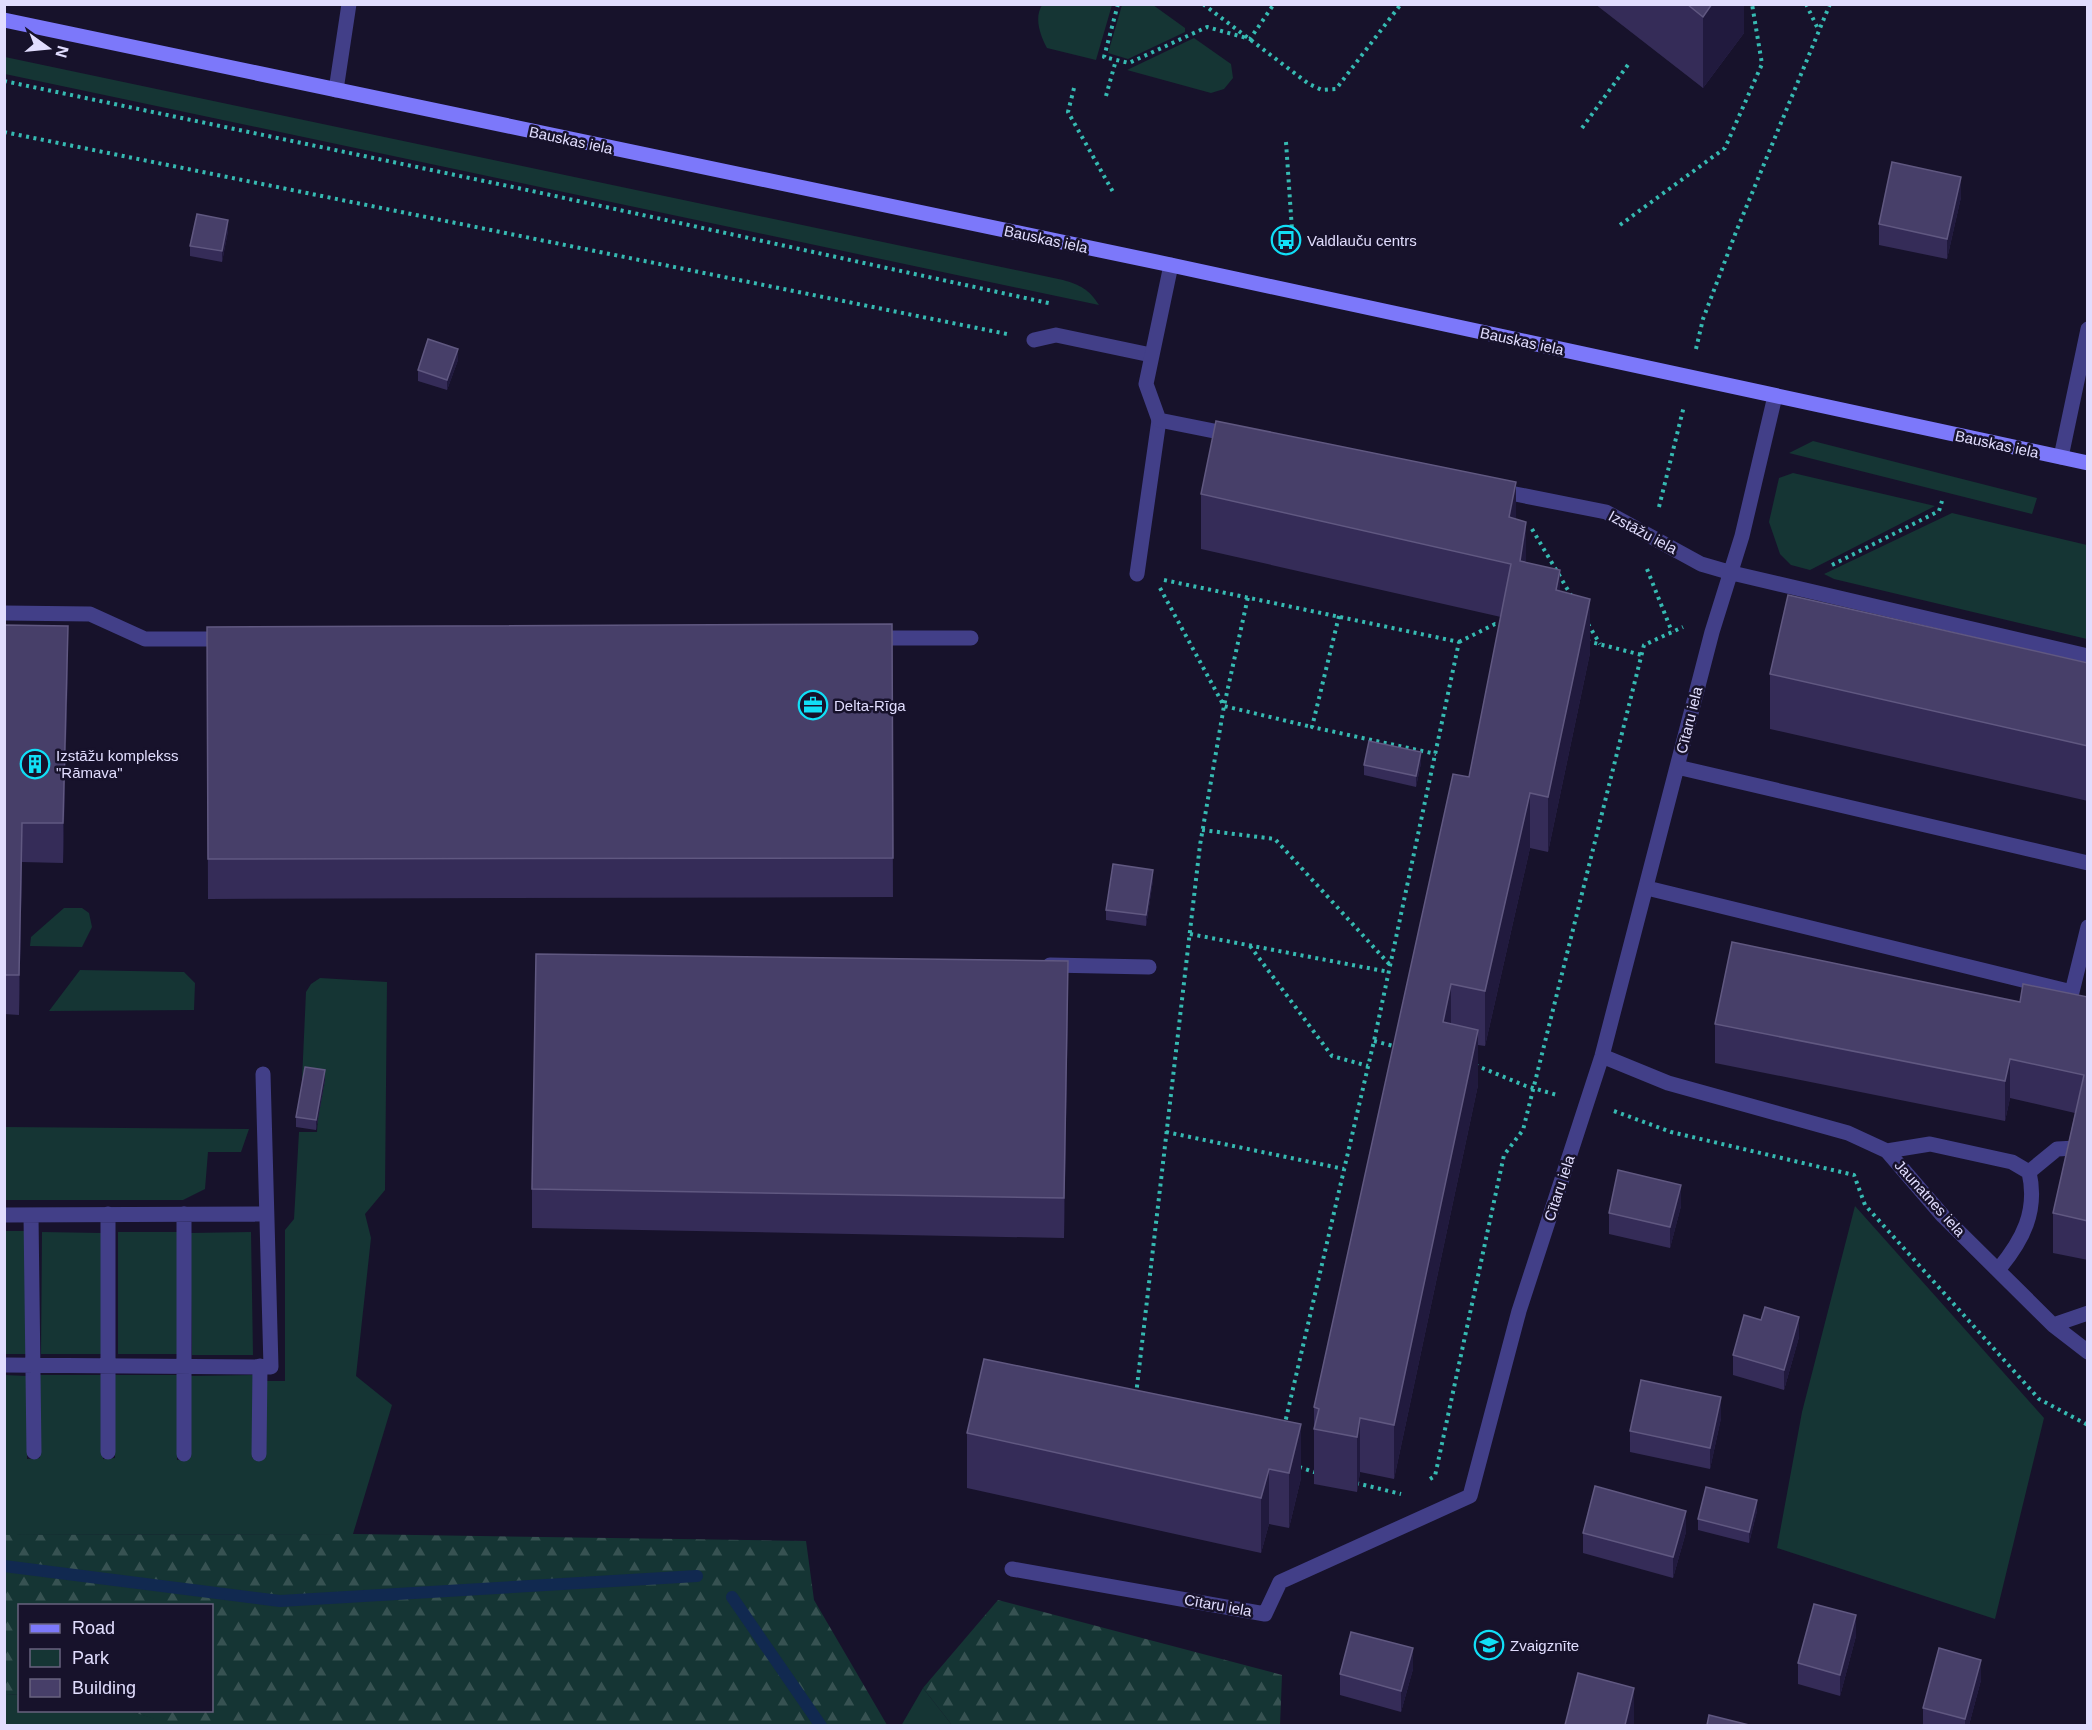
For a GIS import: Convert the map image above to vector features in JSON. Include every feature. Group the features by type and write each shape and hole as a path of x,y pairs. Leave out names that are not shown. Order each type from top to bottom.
{"main road":[{"name":"Bauskas iela","path":"4,20 1171,265 2088,463"}],"street":[{"path":"336,90 349,4"},
{"path":"1137,574 1159,420 1146,384 1171,265"},
{"path":"2061,457 2088,329"},
{"path":"1034,340 1056,335 1151,355"},
{"name":"Cītaru iela","path":"1012,1569 1265,1614 1280,1581 1470,1496 1519,1311 1602,1056 1712,632 1732,573 1775,396"},
{"path":"1159,420 1252,439"},
{"name":"Izstāžu iela","path":"1475,485 1606,512 1651,534 1701,564 1732,573 2088,656"},
{"path":"4,613 90,614 145,639 241,639"},
{"path":"852,638 971,638"},
{"path":"1677,767 2088,863"},
{"path":"1647,888 2072,992 2088,927"},
{"path":"1032,964 1149,967"},
{"name":"Jaunatnes iela","path":"1602,1056 1668,1083 1848,1133 1887,1151 1943,1216 2053,1325 2088,1352"},
{"path":"4,1365 271,1366 263,1074"},
{"path":"1887,1151 1930,1144 2012,1162 2029,1172 2034,1192 2029,1223 2015,1249 1998,1270"},
{"path":"2029,1172 2057,1149 2076,1148"},
{"path":"108,1214 110,1366 108,1452"},
{"path":"184,1214 184,1454"},
{"path":"4,1215 266,1214"},
{"path":"31,1215 34,1452"},
{"path":"2053,1325 2088,1313"},
{"path":"259,1454 260,1366"}],"path":[{"path":"1118,4 1104,57 1129,63 1207,27 1250,39"},
{"path":"1203,4 1309,84 1322,90 1336,89 1401,4"},
{"path":"1250,39 1274,4"},
{"path":"1620,225 1725,148 1762,64 1752,4"},
{"path":"1806,4 1820,31"},
{"path":"1672,632 1643,561 1677,440 1702,319 1830,4"},
{"path":"1106,96 1116,60"},
{"path":"1582,128 1630,62"},
{"path":"4,81 520,188 1059,305"},
{"path":"1074,88 1068,112 1113,192"},
{"path":"4,132 1034,340"},
{"path":"1286,142 1292,230"},
{"path":"1805,590 1810,576 1939,511 1942,501"},
{"path":"1523,533 1529,525 1576,604"},
{"path":"1436,754 1224,706 1155,578 1460,642 1495,624 1509,626"},
{"path":"1136,1399 1203,830 1224,706 1248,597"},
{"path":"1582,614 1600,644"},
{"path":"1312,727 1339,616"},
{"path":"1504,626 1505,618"},
{"path":"1425,1482 1435,1476 1504,1155 1523,1130 1644,645 1689,625 1712,632"},
{"path":"1579,640 1641,655"},
{"path":"1283,1430 1374,1041 1460,642"},
{"path":"1203,830 1275,839 1390,966"},
{"path":"1190,934 1389,972"},
{"path":"1250,946 1332,1056 1368,1066"},
{"path":"1374,1041 1406,1049"},
{"path":"1470,1063 1533,1088 1637,1118 1671,1132 1854,1175 1865,1205 2039,1399 2088,1425"},
{"path":"1166,1132 1344,1169"},
{"path":"1293,1459 1299,1468 1327,1476"},
{"path":"1348,1481 1405,1494 1395,1500"}],"green space":[{"path":"1042,5 1112,5 1096,60 1047,48 1038,21"},
{"path":"1122,5 1153,5 1185,28 1185,32 1128,59 1108,53"},
{"path":"1194,38 1231,64 1233,78 1224,89 1211,93 1127,70"},
{"path":"5,57 1063,280 1084,288 1099,305 5,74"},
{"path":"1813,441 2037,498 2032,514 1789,453"},
{"path":"1793,473 1935,506 1810,570 1791,565 1780,554 1769,522 1779,478"},
{"path":"1952,513 2087,545 2087,639 1834,579 1824,574"},
{"path":"64,908 82,908 89,913 92,927 82,947 30,946 31,937"},
{"path":"80,970 184,972 195,983 194,1010 49,1011"},
{"path":"320,978 387,982 385,1190 365,1214 371,1238 356,1376 392,1405 353,1534 5,1535 5,1375 27,1376 27,1459 40,1458 39,1375 102,1375 103,1459 115,1458 114,1375 178,1375 177,1460 190,1458 190,1376 253,1375 252,1458 265,1457 266,1381 285,1381 285,1230 294,1219 299,1132 317,1132 320,1080 302,1080 306,992 311,984"},
{"path":"5,1127 249,1129 241,1152 208,1152 205,1189 183,1200 5,1200"},
{"path":"1855,1206 2044,1418 1995,1619 1777,1548 1802,1412"},
{"path":"5,1231 28,1231 27,1354 5,1354"},
{"path":"42,1232 102,1233 101,1354 41,1354"},
{"path":"118,1232 180,1232 179,1354 118,1354"},
{"path":"251,1232 253,1355 192,1355 190,1233"},
{"path":"353,1534 806,1541 814,1600 887,1725 175,1726 133,1712 213,1712 213,1604 18,1604 18,1694 5,1695 5,1535"},
{"path":"998,1600 1282,1675 1280,1725 952,1725 923,1688"},
{"path":"923,1688 952,1725 901,1726"},
{"path":"18,1694 18,1712 133,1712 175,1725 5,1725 4,1695"}],"building":[{"path":"1687,4 1712,4 1703,17"},
{"path":"1892,162 1961,177 1947,239 1879,224"},
{"path":"197,214 228,220 222,251 190,246"},
{"path":"428,339 458,349 447,380 418,370"},
{"path":"1216,421 1516,482 1509,517 1526,522 1520,561 1560,570 1556,590 1590,599 1548,797 1530,793 1485,991 1451,984 1443,1022 1478,1030 1394,1425 1360,1418 1357,1437 1314,1429 1319,1409 1314,1407 1453,774 1469,777 1511,564 1201,494"},
{"path":"1788,595 2088,663 2088,746 1770,674"},
{"path":"892,624 893,858 208,859 207,627"},
{"name":"Izstāžu komplekss \"Rāmava\"","path":"4,625 68,626 63,823 22,823 19,975 4,975"},
{"path":"1369,741 1421,752 1416,776 1364,765"},
{"path":"1113,864 1153,870 1146,915 1106,910"},
{"path":"1732,942 2020,1002 2023,984 2088,997 2088,1221 2053,1213 2084,1075 2010,1059 2005,1081 1715,1024"},
{"path":"536,954 1068,961 1064,1198 532,1189"},
{"path":"305,1067 325,1070 316,1120 296,1117"},
{"path":"1618,1170 1681,1185 1670,1227 1609,1213"},
{"path":"1765,1307 1799,1317 1784,1370 1733,1355 1744,1315 1761,1320"},
{"path":"984,1359 1301,1424 1289,1473 1269,1469 1261,1498 967,1433"},
{"path":"1641,1380 1721,1397 1710,1448 1630,1431"},
{"path":"1595,1486 1686,1511 1673,1557 1583,1533"},
{"path":"1706,1487 1757,1500 1749,1532 1698,1519"},
{"path":"1814,1604 1856,1615 1840,1675 1798,1663"},
{"path":"1351,1632 1413,1648 1401,1691 1340,1674"},
{"path":"1939,1648 1981,1660 1965,1719 1923,1708"},
{"path":"1578,1673 1634,1688 1625,1725 1565,1725"},
{"path":"1709,1715 1749,1725 1707,1725"}],"waterway":[{"path":"4,1566 280,1601 697,1576"},
{"path":"732,1597 821,1726"}],"place":[{"name":"Valdlauču centrs","path":"1286,240"},
{"name":"Delta-Rīga","path":"813,705"},
{"name":"Izstāžu komplekss \"Rāmava\"","path":"35,764"},
{"name":"Zvaigznīte","path":"1489,1645"}]}
